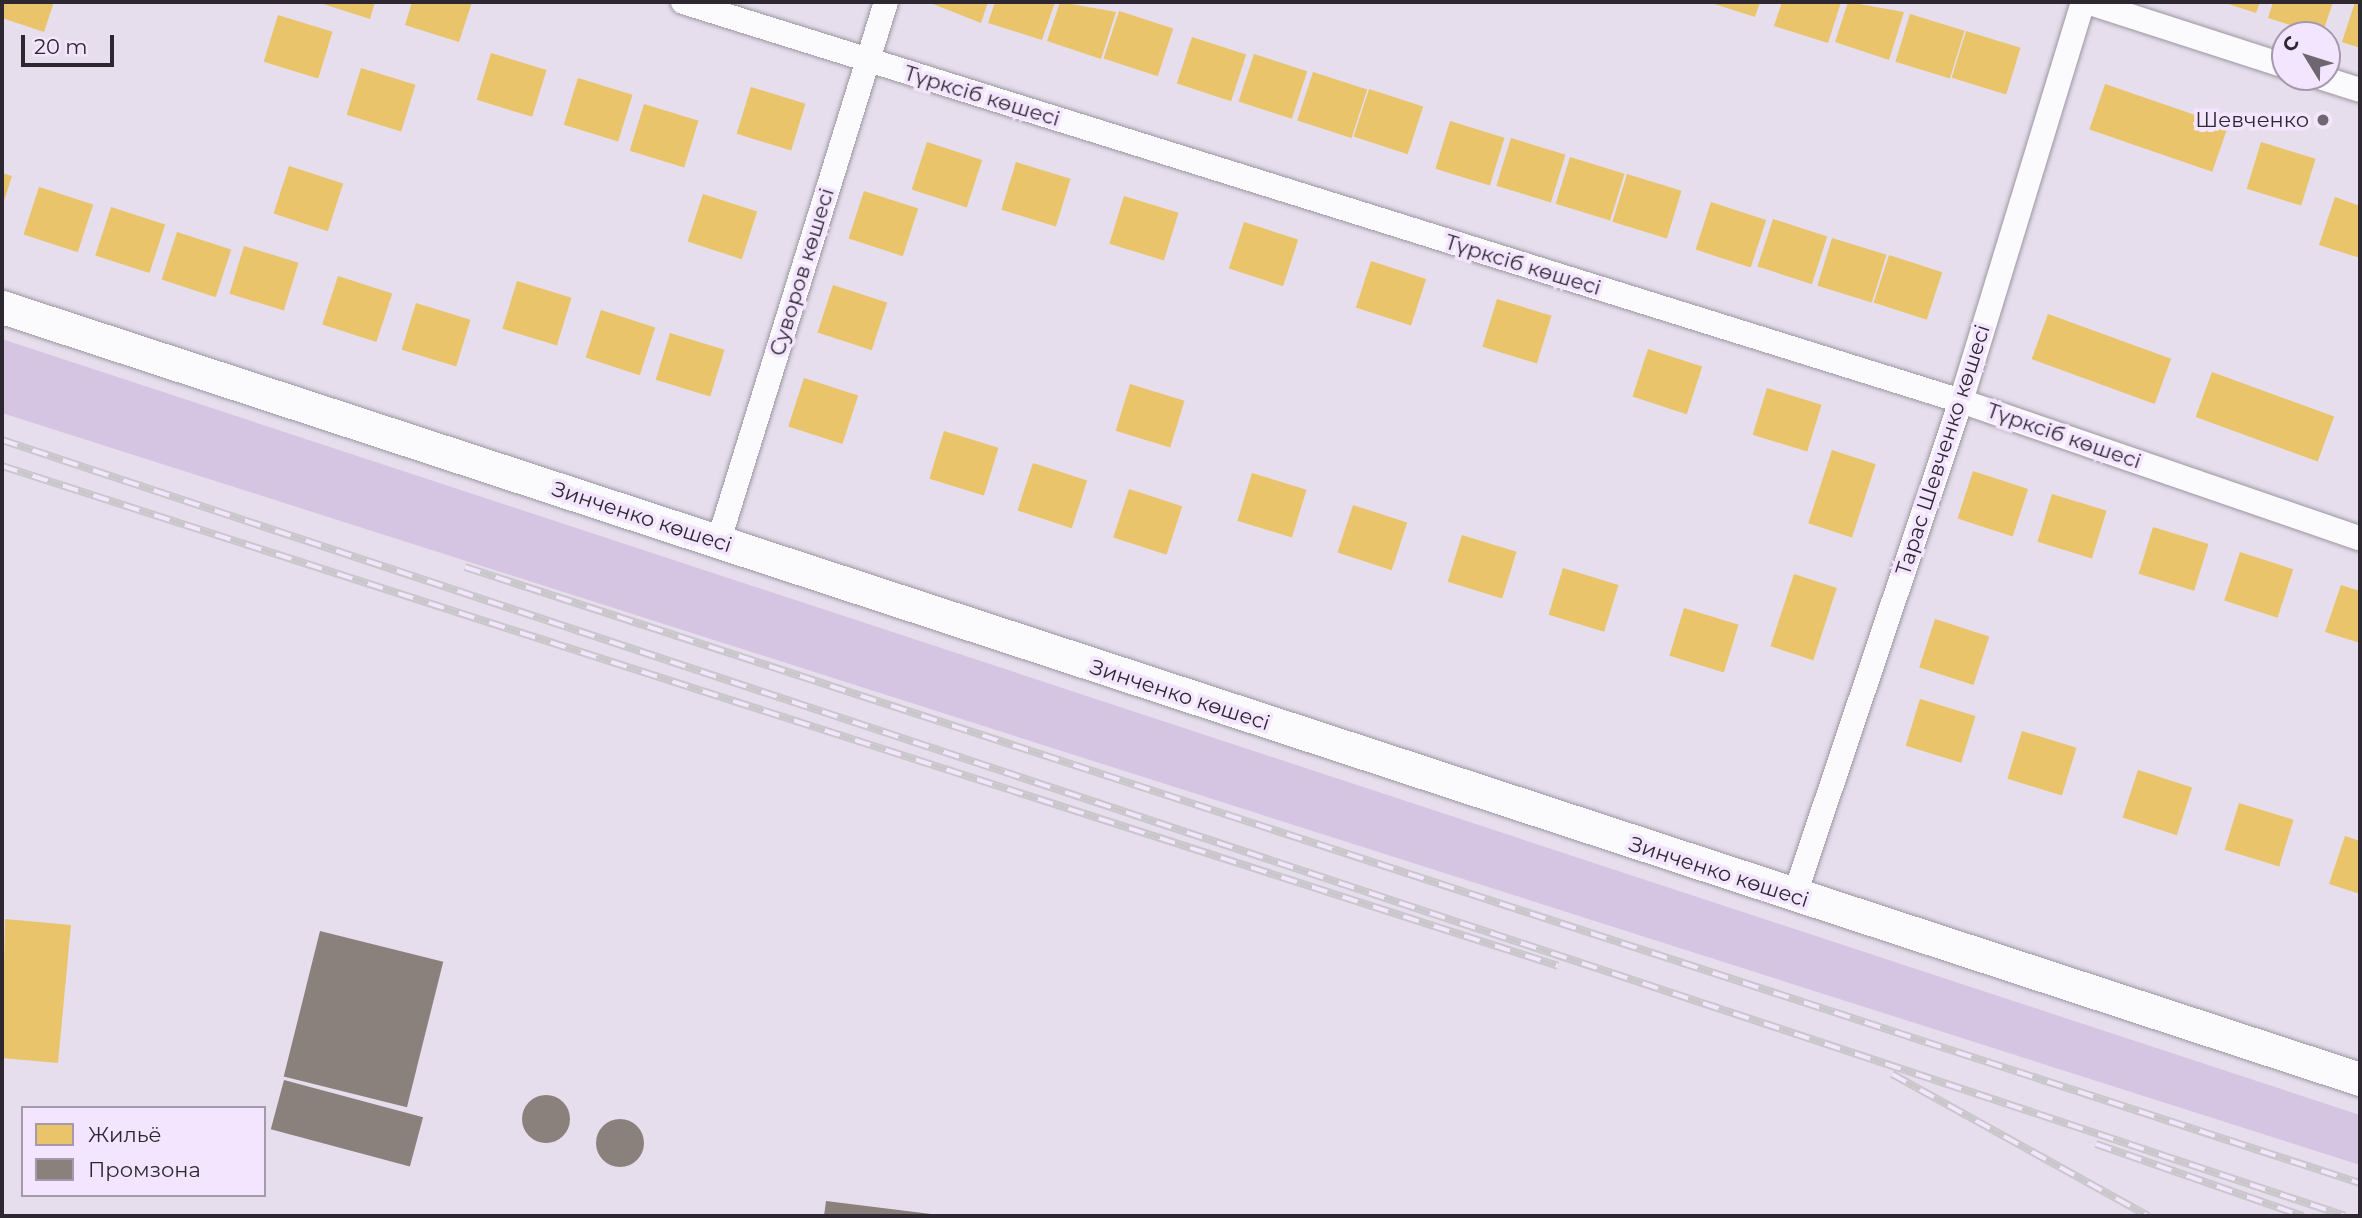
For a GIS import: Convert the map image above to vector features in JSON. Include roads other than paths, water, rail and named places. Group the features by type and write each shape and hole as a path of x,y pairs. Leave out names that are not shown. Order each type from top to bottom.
{"main road":[{"name":"Зинченко көшесі","path":"2,307 1794,897 2360,1079"}],"street":[{"name":"Түрксіб көшесі","path":"683,2 1961,401 2360,538"},
{"name":"Суворов көшесі","path":"719,543 886,2"},
{"path":"2085,2 2271,62"},
{"name":"Тарас Шевченко көшесі","path":"1794,897 1961,401 2085,2"},
{"path":"2341,84 2360,90"}],"railway":[{"path":"2,440 2345,1216"},
{"path":"2,466 1558,966"},
{"path":"465,567 2360,1183"},
{"path":"1892,1074 2148,1216"},
{"path":"2096,1144 2303,1216"}],"place":[{"name":"Шевченко","path":"2323,120"}]}
